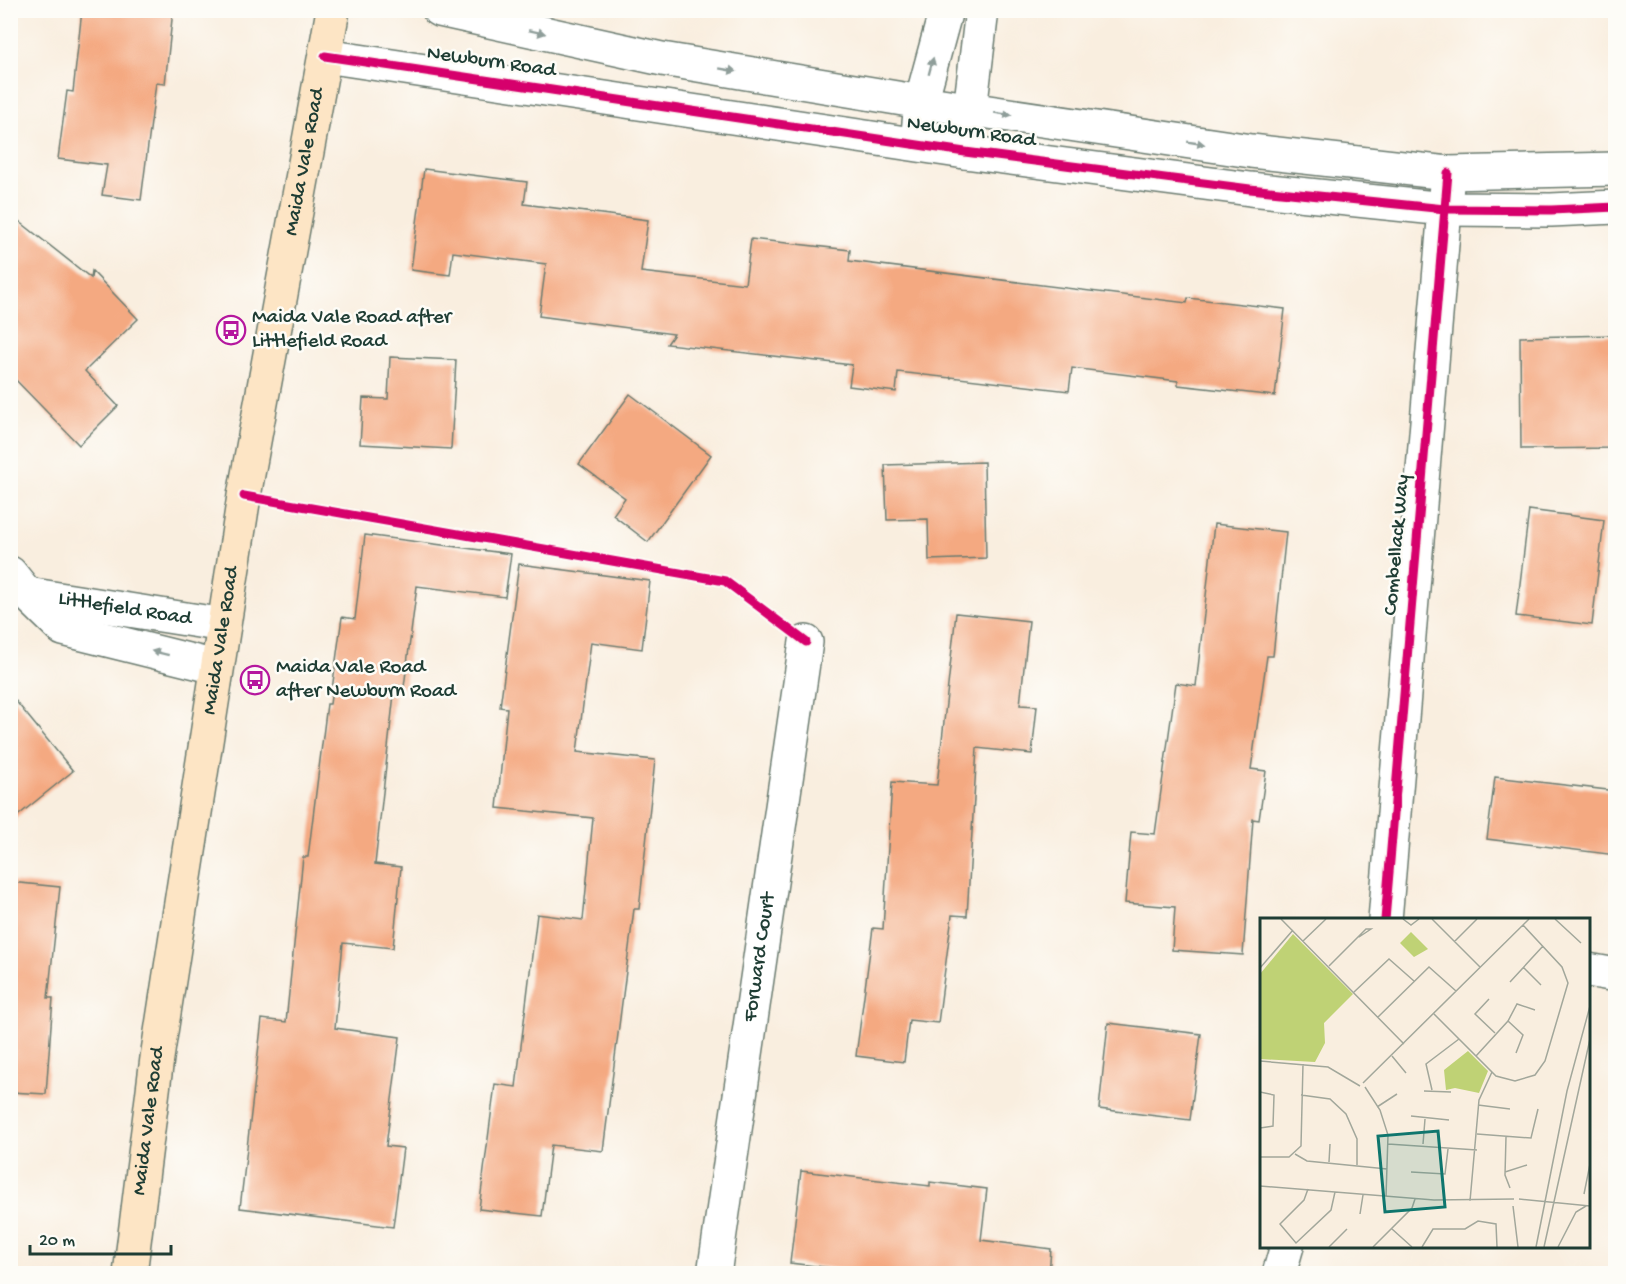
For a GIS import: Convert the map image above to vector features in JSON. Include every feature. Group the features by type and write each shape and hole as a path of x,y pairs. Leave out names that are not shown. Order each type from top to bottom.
{"main road":[{"name":"Maida Vale Road","path":"130,1274 157,1058 216,667 244,496 333,10"}],"street":[{"name":"Newburn Road","path":"439,10 662,59 971,110 1251,151 1448,173 1616,169"},
{"path":"916,144 921,102 946,10"},
{"path":"965,152 982,10"},
{"name":"Newburn Road","path":"326,56 965,152 1250,189 1445,209 1551,210 1616,207"},
{"name":"Combellack Way","path":"1385,918 1448,173"},
{"name":"Littlefield Road","path":"19,583 224,626"},
{"name":"Littlefield Road","path":"19,583 63,629 216,667"},
{"name":"Forward Court","path":"714,1274 806,642"},
{"path":"1590,970 1616,975"},
{"path":"1279,1274 1286,1248"}],"building":[{"path":"82,10 173,10 165,84 156,83 141,200 102,195 107,165 58,159 67,91 73,92"},
{"path":"424,169 527,182 524,204 648,220 641,272 745,284 751,239 850,250 849,261 1187,303 1188,298 1285,309 1275,396 1178,385 1178,381 1072,368 1069,391 898,372 896,392 849,386 852,365 667,344 674,334 539,316 546,264 453,252 450,275 411,270"},
{"path":"10,214 91,278 92,271 138,319 85,371 118,406 79,445 10,374"},
{"path":"1616,335 1616,448 1521,449 1520,337"},
{"path":"390,357 456,360 451,449 360,444 363,398 388,399"},
{"path":"630,394 711,455 648,542 613,515 625,498 579,464"},
{"path":"984,462 986,558 929,560 928,519 887,520 885,465"},
{"path":"1529,510 1604,520 1592,625 1516,616"},
{"path":"1214,524 1286,532 1273,656 1267,656 1251,769 1266,771 1259,820 1253,819 1243,955 1172,950 1175,907 1125,903 1131,832 1155,834 1176,683 1196,686"},
{"path":"365,535 511,554 505,597 417,586 404,687 395,685 375,864 401,867 393,948 343,943 335,1028 400,1037 386,1146 403,1148 393,1227 240,1208 262,1019 286,1022 303,857 308,857 327,704 330,704 342,617 355,619"},
{"path":"519,564 650,581 642,649 591,642 577,752 655,760 639,909 634,909 603,1151 551,1145 542,1216 479,1209 495,1084 516,1087 537,914 583,920 593,818 497,808 507,708 500,707"},
{"path":"956,613 1029,621 1020,705 1037,706 1032,754 977,748 967,916 952,915 938,1023 909,1020 904,1062 856,1056 873,928 883,929 892,782 937,785"},
{"path":"10,694 73,771 10,822"},
{"path":"1495,777 1616,791 1616,855 1487,839"},
{"path":"10,882 60,887 48,998 53,998 46,1094 10,1092"},
{"path":"1108,1023 1201,1034 1190,1120 1099,1109"},
{"path":"801,1171 930,1186 930,1182 987,1189 981,1240 1051,1249 1049,1274 882,1274 790,1263"}],"cycle path":[{"path":"325,56 965,152 1250,189 1445,209 1551,210 1616,207"},
{"path":"1385,918 1448,173"},
{"path":"244,496 725,581 806,642"}],"place":[{"name":"Maida Vale Road after Littlefield Road","path":"231,330"},
{"name":"Maida Vale Road after Newburn Road","path":"255,680"}]}
